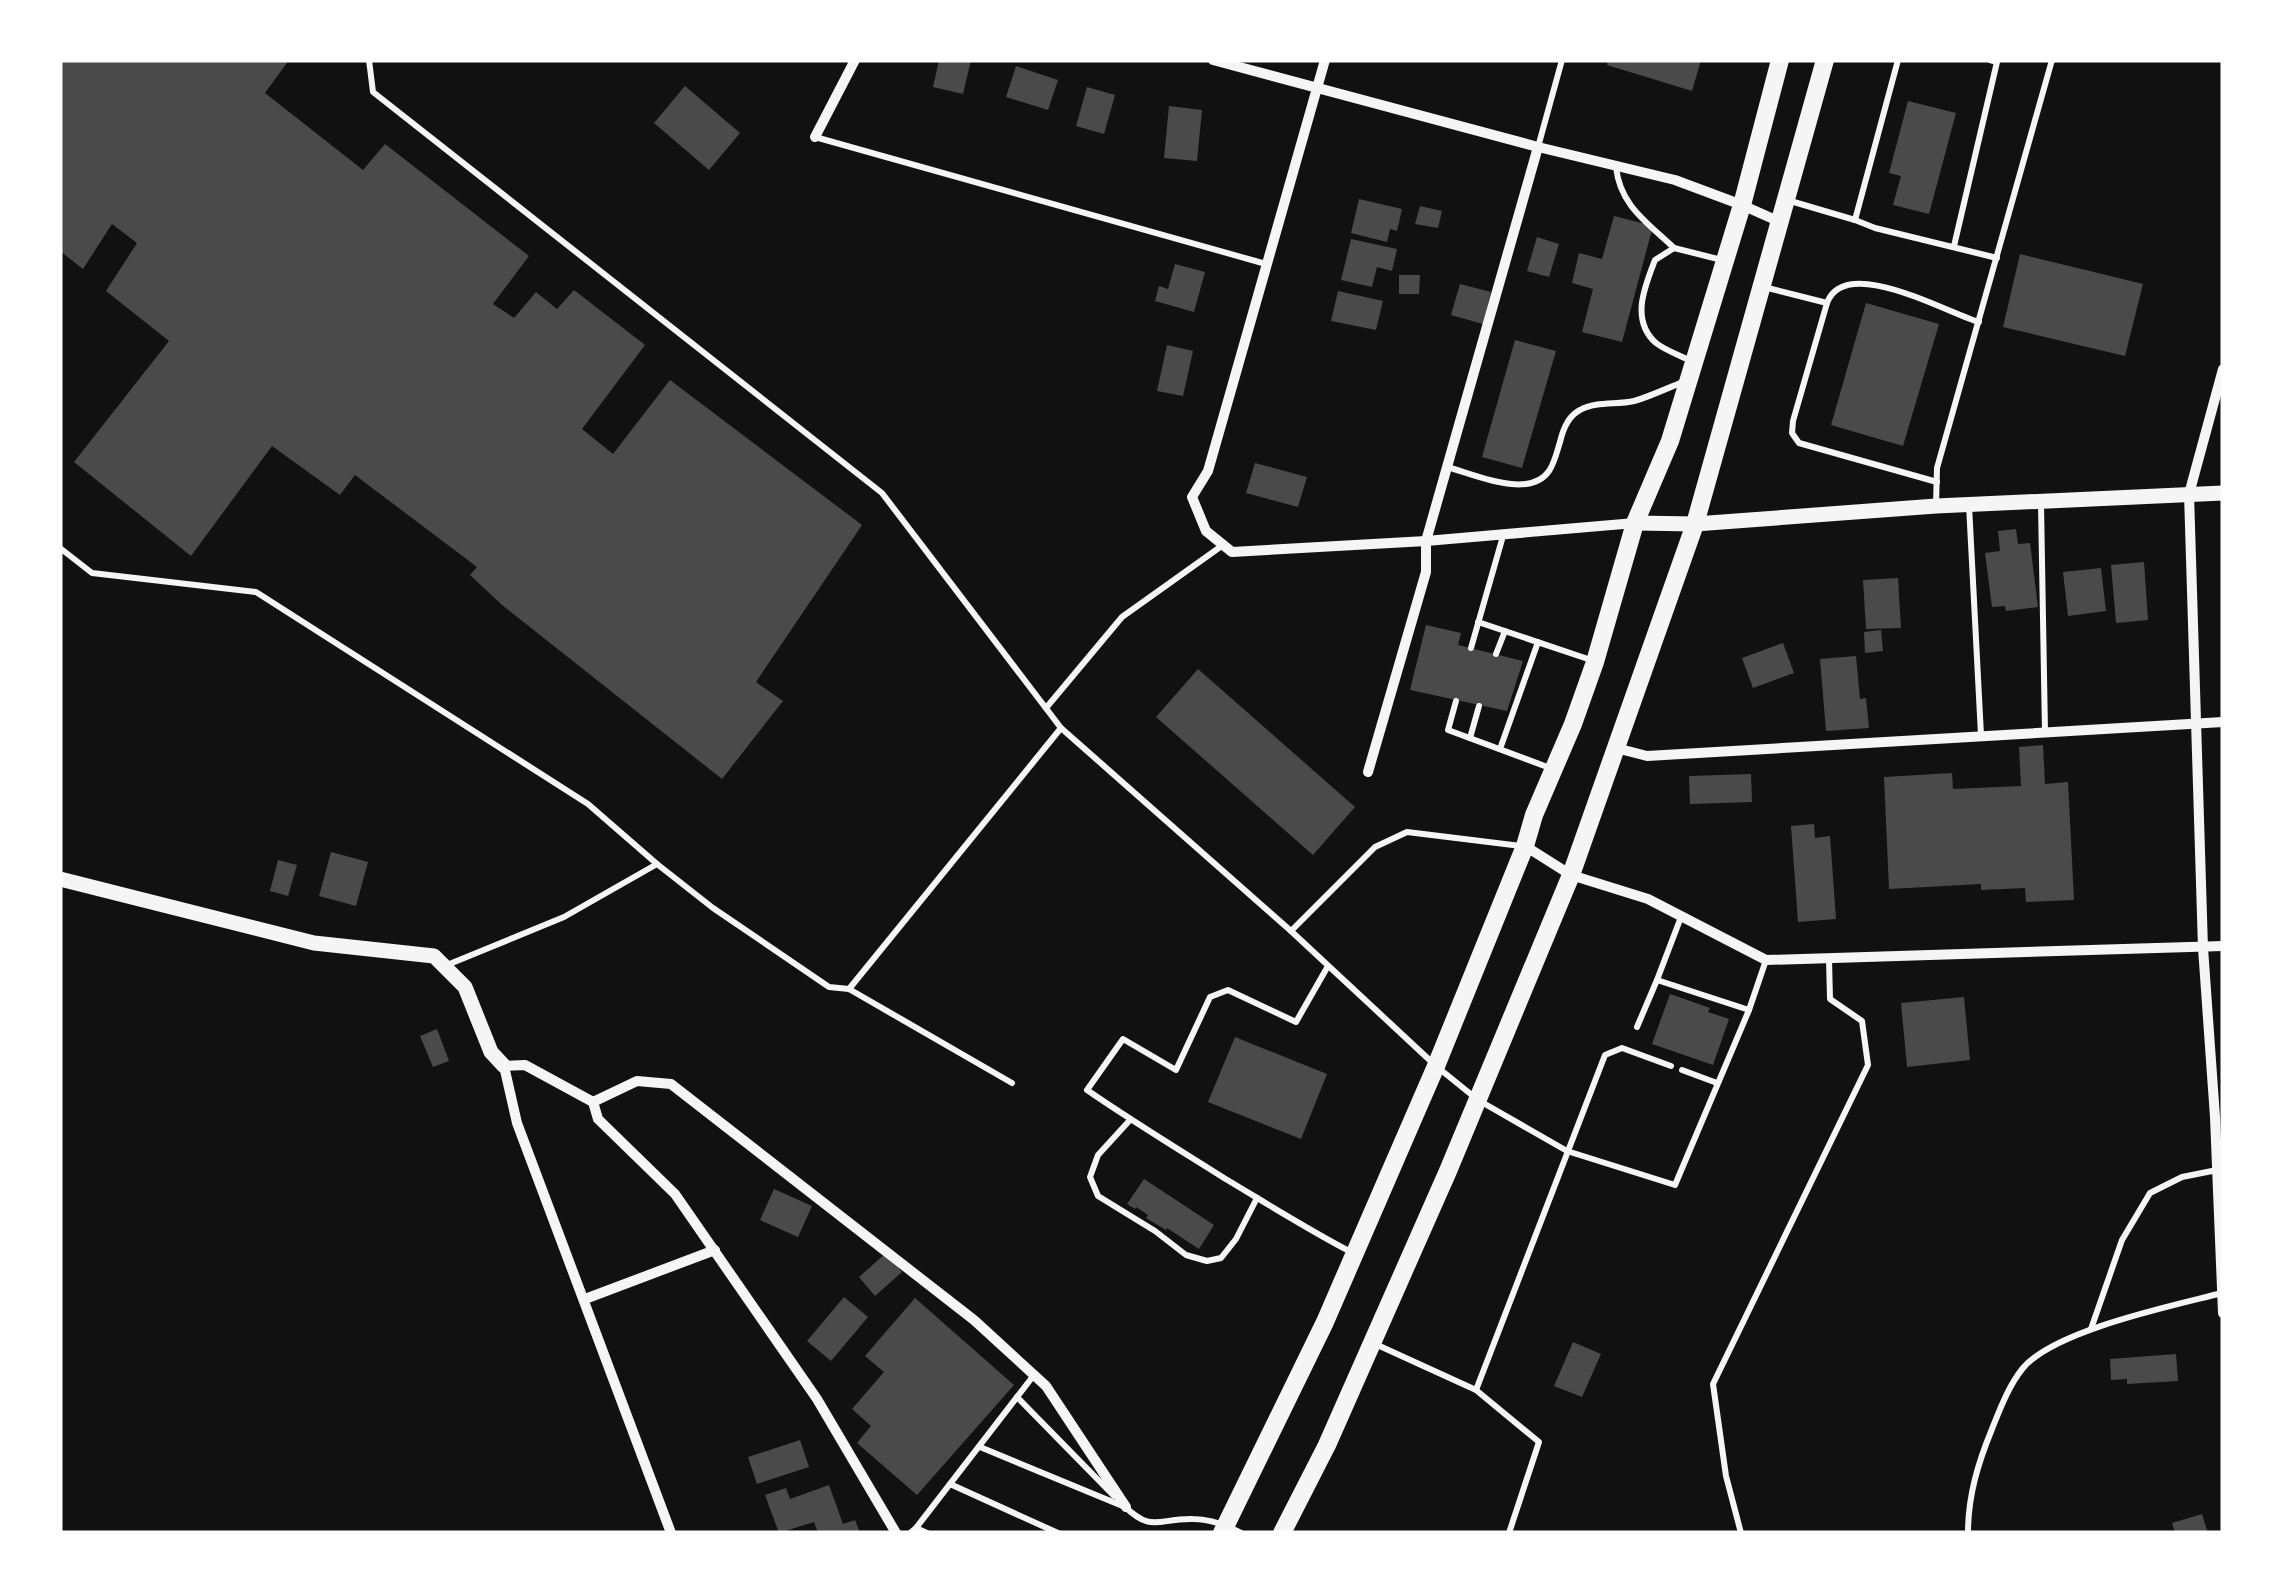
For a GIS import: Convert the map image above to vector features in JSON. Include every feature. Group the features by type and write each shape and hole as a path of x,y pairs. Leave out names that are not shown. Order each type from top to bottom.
{"main road":[{"path":"1230,1530 1436,1066 1573,724 1636,523 1670,441 1742,204 1780,60"},
{"path":"1282,1533 1327,1445 1478,1100 1571,874 1695,524 1825,60"}],"street":[{"path":"815,138 855,60"},
{"path":"1214,60 1674,180 1781,222"},
{"path":"1324,60 1208,471 1192,497 1206,531 1232,552 1636,523 1695,524 1968,504 2223,493"},
{"path":"1368,772 1426,572 1426,541 1538,147"},
{"path":"2223,369 2189,494 2203,948 2219,1117 2217,1170 2223,1313"},
{"path":"1616,748 1646,756 2223,722"},
{"path":"1524,846 1571,874 1648,899 1766,960 2223,946"},
{"path":"60,879 314,943 434,956 465,986 491,1052 504,1066 518,1124 671,1533"},
{"path":"504,1066 524,1065 593,1102 598,1119 675,1194 817,1399 896,1533"},
{"path":"593,1102 637,1081 671,1084 974,1320 1046,1386 1126,1508"},
{"path":"585,1299 716,1250"}],"lane":[{"path":"369,60 373,92 882,494 1060,728 1478,1100 1567,1151 1675,1185 1766,960"},
{"path":"1538,147 1562,60"},
{"path":"1856,220 1898,60"},
{"path":"1954,246 1997,62 1990,60"},
{"path":"1936,506 1937,468 2052,60"},
{"path":"815,138 1268,264"},
{"path":"1616,166 1628,205 1674,248 1724,261"},
{"path":"1786,200 1875,228 1997,258"},
{"path":"1447,467 1514,485 1540,481 1549,471 1569,420 1580,410 1636,400 1691,371 1656,342 1642,322 1642,296 1655,260 1674,248"},
{"path":"1937,482 1812,448 1792,434 1793,421 1827,302 1836,288 1866,284 1928,301 1979,322"},
{"path":"1762,287 1827,302"},
{"path":"2041,501 2045,733"},
{"path":"1968,504 1981,737"},
{"path":"1471,648 1503,534"},
{"path":"1046,708 1122,617 1224,545"},
{"path":"60,548 92,574 256,592 588,804 713,908 829,987 849,990 1012,1083"},
{"path":"1478,622 1595,662"},
{"path":"1496,654 1505,631"},
{"path":"1500,750 1538,642"},
{"path":"1456,701 1448,730 1554,769"},
{"path":"1470,738 1478,706"},
{"path":"849,990 1060,728"},
{"path":"1291,931 1375,847 1407,832 1524,846"},
{"path":"444,966 564,918 657,864"},
{"path":"1637,1027 1681,916"},
{"path":"1740,1533 1726,1476 1712,1384 1868,1065 1862,1020 1830,998 1829,959"},
{"path":"1328,966 1296,1022 1228,990 1210,997 1176,1070 1123,1039 1087,1090 1257,1198 1355,1254"},
{"path":"1656,980 1749,1010"},
{"path":"1476,1390 1605,1055 1622,1048 1671,1066"},
{"path":"1682,1070 1717,1083"},
{"path":"1130,1120 1098,1155 1090,1176 1098,1196 1186,1255 1208,1261 1221,1258 1257,1198"},
{"path":"2091,1330 2122,1240 2150,1194 2182,1177 2217,1170"},
{"path":"1968,1533 1968,1506 1981,1456 2005,1397 2024,1367 2048,1348 2091,1330 2222,1290"},
{"path":"1372,1342 1476,1390 1538,1442 1509,1533"},
{"path":"913,1531 1034,1375"},
{"path":"1017,1398 1137,1519 1151,1524 1194,1519 1230,1530"},
{"path":"979,1447 1126,1508"},
{"path":"950,1484 1058,1533"},
{"path":"1170,1533 1177,1520"},
{"path":"913,1531 927,1533"}],"building":[{"path":"60,60 289,60 265,93 363,170 385,144 529,256 493,304 514,318 536,292 557,309 574,290 645,345 582,429 613,454 670,380 862,525 756,682 783,701 722,779 502,605 470,575 477,567 355,475 340,495 272,446 191,556 74,462 169,341 106,291 137,243 112,224 83,269 60,251"},
{"path":"939,60 971,60 963,94 933,87"},
{"path":"1608,60 1701,60 1692,91 1607,65"},
{"path":"1016,66 1058,80 1048,110 1006,97"},
{"path":"685,86 740,133 709,170 654,123"},
{"path":"1087,87 1115,95 1104,134 1076,126"},
{"path":"1908,101 1956,113 1929,214 1893,205 1901,176 1889,173"},
{"path":"1169,106 1202,110 1197,161 1164,158"},
{"path":"1359,199 1402,209 1397,231 1390,229 1387,242 1351,233"},
{"path":"1420,206 1442,211 1438,228 1415,224"},
{"path":"1614,216 1653,226 1622,342 1582,332 1593,289 1572,283 1579,253 1602,259"},
{"path":"1537,237 1559,244 1549,277 1527,271"},
{"path":"1351,239 1397,249 1392,271 1377,267 1372,287 1341,280"},
{"path":"2020,254 2143,284 2125,356 2003,327"},
{"path":"1175,264 1205,272 1194,312 1155,301 1159,286 1168,289"},
{"path":"1399,275 1420,275 1419,294 1399,294"},
{"path":"1460,284 1491,292 1483,324 1451,315"},
{"path":"1338,291 1383,301 1376,330 1331,321"},
{"path":"1866,303 1939,324 1903,446 1831,425"},
{"path":"1515,340 1556,351 1522,468 1482,457"},
{"path":"1167,345 1193,351 1183,396 1157,391"},
{"path":"1255,463 1307,477 1298,507 1246,493"},
{"path":"2016,529 2018,544 2030,543 2038,607 2006,611 2005,606 1992,607 1985,553 2000,551 1998,531"},
{"path":"2144,562 2148,620 2116,623 2111,565"},
{"path":"2101,568 2106,611 2068,616 2063,572"},
{"path":"1898,578 1901,628 1866,629 1863,580"},
{"path":"1426,625 1461,633 1458,645 1523,661 1507,711 1410,690"},
{"path":"1881,630 1883,651 1865,653 1864,632"},
{"path":"1783,643 1794,673 1753,688 1742,658"},
{"path":"1856,656 1860,699 1866,698 1869,728 1826,731 1820,659"},
{"path":"1198,669 1355,807 1313,855 1156,717"},
{"path":"2043,745 2045,784 2068,782 2074,900 2026,902 2025,888 1981,890 1981,884 1889,889 1884,777 1952,773 1953,789 2021,786 2019,747"},
{"path":"1751,774 1752,802 1690,804 1689,776"},
{"path":"1814,824 1815,838 1830,836 1836,919 1798,922 1791,826"},
{"path":"331,852 368,862 356,906 319,896"},
{"path":"278,860 297,865 288,896 270,891"},
{"path":"1670,994 1729,1019 1713,1065 1652,1044"},
{"path":"1964,997 1970,1060 1907,1067 1901,1003"},
{"path":"437,1029 449,1061 433,1067 420,1036"},
{"path":"1235,1037 1327,1074 1301,1139 1208,1102"},
{"path":"1144,1179 1214,1225 1199,1249 1127,1204"},
{"path":"774,1189 812,1206 798,1237 760,1220"},
{"path":"886,1253 902,1272 875,1296 859,1277"},
{"path":"844,1297 868,1317 831,1361 807,1341"},
{"path":"915,1298 1014,1385 917,1495 857,1443 871,1426 852,1409 884,1372 865,1356"},
{"path":"1573,1342 1601,1354 1582,1397 1554,1386"},
{"path":"2176,1354 2178,1381 2127,1384 2127,1379 2111,1380 2110,1359"},
{"path":"800,1440 809,1467 757,1484 748,1457"},
{"path":"829,1485 843,1524 855,1520 860,1533 818,1533 814,1522 779,1533 765,1495 786,1488 790,1499"},
{"path":"2202,1514 2208,1533 2175,1533 2172,1523"}]}
